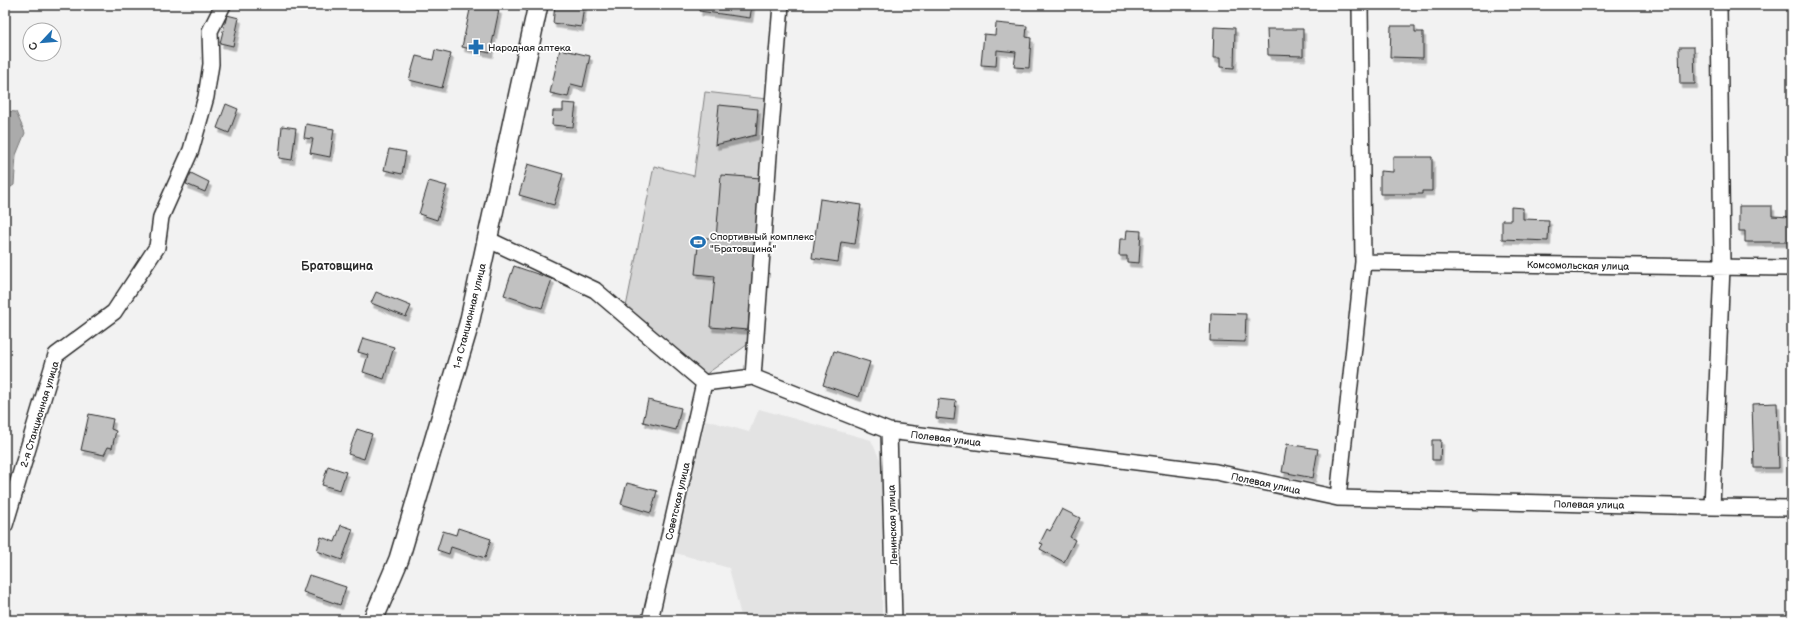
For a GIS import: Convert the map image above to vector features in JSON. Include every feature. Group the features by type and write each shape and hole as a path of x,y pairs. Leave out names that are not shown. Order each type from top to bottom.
{"main road":[{"name":"1-я Станционная улица","path":"373,620 401,552 469,324 538,5"}],"street":[{"name":"2-я Станционная улица","path":"5,525 56,355 114,312 157,247 161,217 191,150 206,98 211,64 210,31 223,5"},
{"path":"487,239 595,290 704,383 753,377 781,5"},
{"path":"1338,498 1363,262 1360,5"},
{"path":"1712,507 1722,267 1719,5"},
{"name":"Комсомольская улица","path":"1363,262 1792,268"},
{"name":"Полевая улица","path":"753,377 889,431 1216,472 1338,498 1792,508"},
{"name":"Советская улица","path":"650,620 704,383"},
{"name":"Ленинская улица","path":"889,431 894,620"}],"shaded area":[{"name":"Спортивный комплекс \"Братовщина\"","path":"705,92 767,99 751,342 705,375 626,307 654,166 694,176"},
{"path":"5,111 16,112 25,133 16,155 14,185 5,191"},
{"path":"759,409 871,440 883,466 882,620 742,620 729,568 672,552 706,420 749,432"}],"building":[{"path":"471,5 479,5 499,10 490,53 462,47"},
{"path":"555,5 584,5 581,27 553,23"},
{"path":"700,5 752,5 750,18 699,11"},
{"path":"227,15 239,18 233,46 220,43"},
{"path":"996,23 1027,26 1026,37 1031,38 1029,68 1014,67 1016,52 997,50 996,66 981,65 984,34 995,35"},
{"path":"1391,26 1415,26 1415,32 1423,32 1423,58 1390,57"},
{"path":"1214,27 1235,28 1234,68 1220,67 1220,58 1213,58"},
{"path":"1267,29 1303,29 1303,56 1268,55"},
{"path":"1679,47 1694,47 1695,84 1680,84"},
{"path":"560,49 590,56 583,87 571,84 568,97 550,93"},
{"path":"435,50 451,54 442,88 409,80 416,56 433,60"},
{"path":"563,103 576,104 573,127 552,125 553,111 563,111"},
{"path":"226,104 238,109 229,133 217,128"},
{"path":"719,105 758,109 756,135 715,145"},
{"path":"306,124 334,129 330,157 310,153 313,139 304,138"},
{"path":"282,126 296,128 292,160 279,158"},
{"path":"389,149 406,152 402,174 384,170"},
{"path":"1393,157 1432,157 1432,191 1422,191 1422,194 1380,194 1380,171 1393,172"},
{"path":"528,164 563,174 554,205 519,195"},
{"path":"191,173 209,182 205,192 186,184"},
{"path":"721,175 761,178 748,330 710,327 715,276 695,274 699,237 716,239"},
{"path":"429,181 447,186 437,220 419,214"},
{"path":"820,199 861,205 855,244 841,242 838,262 812,258"},
{"path":"1739,206 1772,206 1772,216 1791,217 1791,242 1745,242 1745,231 1739,231"},
{"path":"1511,207 1523,208 1523,219 1549,220 1548,241 1502,239 1502,220 1511,220"},
{"path":"1127,230 1141,231 1139,263 1127,262 1127,256 1119,256 1120,239 1126,239"},
{"path":"514,266 552,279 542,308 504,295"},
{"path":"376,292 411,306 406,317 371,303"},
{"path":"1211,313 1246,314 1245,342 1210,341"},
{"path":"363,338 394,347 384,379 363,372 368,355 358,352"},
{"path":"834,351 870,362 859,397 823,385"},
{"path":"938,399 956,401 954,420 936,418"},
{"path":"648,400 681,408 676,430 643,422"},
{"path":"1777,403 1779,468 1754,468 1752,404"},
{"path":"89,414 113,419 111,429 116,431 112,448 108,447 104,455 81,450"},
{"path":"357,429 372,434 364,459 348,454"},
{"path":"1432,440 1441,440 1440,460 1432,460"},
{"path":"1287,444 1318,449 1313,478 1282,472"},
{"path":"328,466 346,472 340,490 322,485"},
{"path":"627,483 657,491 651,513 621,504"},
{"path":"1062,509 1080,518 1070,537 1075,540 1064,562 1040,549 1043,544 1040,543 1047,529 1050,531"},
{"path":"341,525 353,529 342,560 317,551 321,537 335,542"},
{"path":"458,528 491,539 485,558 451,547 449,554 437,550 443,531 456,535"},
{"path":"309,575 346,587 340,605 303,592"}],"place":[{"name":"Народная аптека","path":"476,47"},
{"name":"Спортивный комплекс \"Братовщина\"","path":"698,242"}],"district":[{"name":"Братовщина","path":"337,266"}]}
